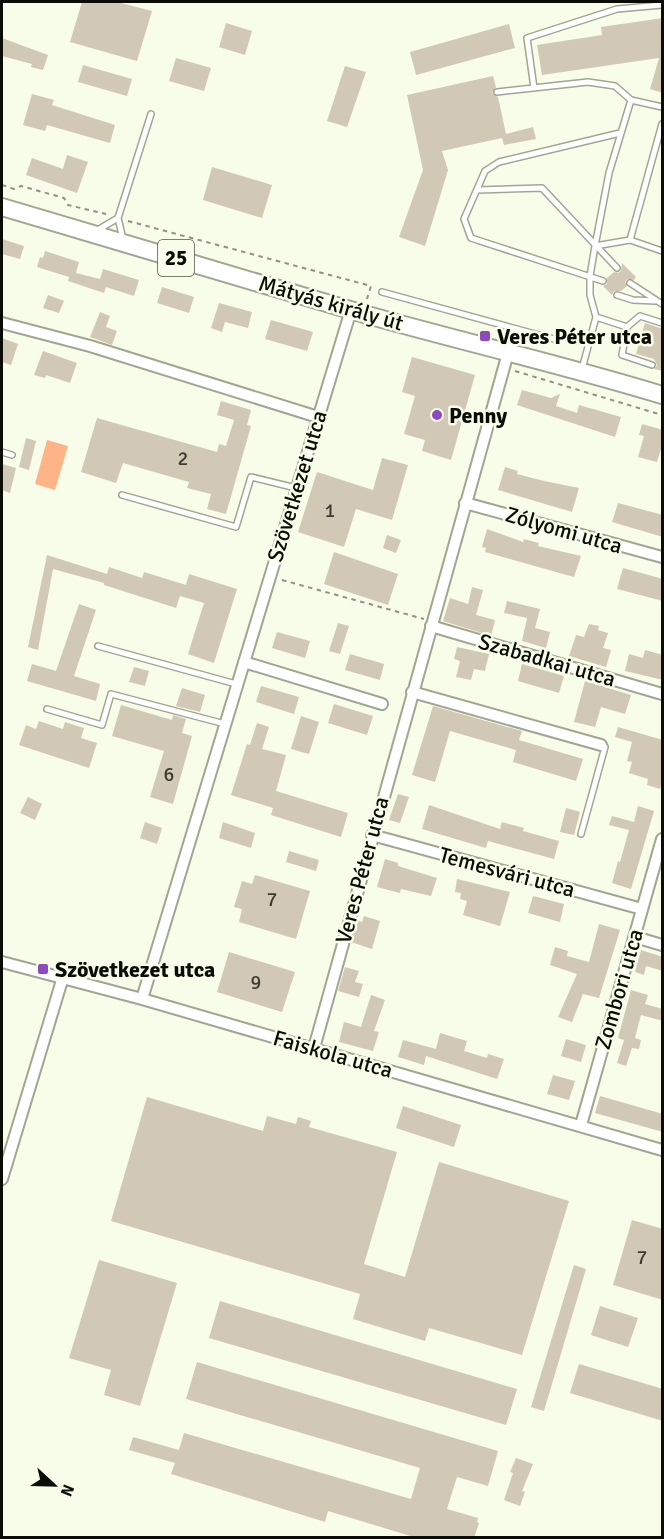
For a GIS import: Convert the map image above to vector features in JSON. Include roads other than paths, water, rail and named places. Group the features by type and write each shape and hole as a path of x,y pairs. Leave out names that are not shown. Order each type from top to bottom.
{"main road":[{"name":"Mátyás király út","path":"2,207 357,311 508,353 581,370 663,395"}],"street":[{"name":"Szövetkezet utca","path":"142,999 318,417 357,311"},
{"path":"2,323 90,346 318,417"},
{"name":"Veres Péter utca","path":"314,1048 508,353"},
{"name":"Zólyomi utca","path":"465,503 663,557"},
{"name":"Szabadkai utca","path":"431,624 663,694"},
{"path":"244,662 382,704"},
{"path":"412,692 601,746"},
{"name":"Temesvári utca","path":"372,835 642,909"},
{"name":"Zombori utca","path":"581,1125 663,839"},
{"path":"635,937 663,945"},
{"name":"Faiskola utca","path":"2,962 142,999 663,1150"},
{"path":"2,1179 63,977"}],"lane":[{"path":"534,88 527,38 617,9 663,5"},
{"path":"497,92 588,82 615,86 631,100 663,107"},
{"path":"581,370 596,317 590,295 590,276 595,246 609,173 631,100"},
{"path":"124,243 118,218 151,114"},
{"path":"630,240 663,124"},
{"path":"603,281 471,238 464,219 485,171 499,162 620,133"},
{"path":"477,190 542,189 617,268"},
{"path":"92,233 118,218"},
{"path":"595,246 630,240 663,251"},
{"path":"630,283 663,304"},
{"path":"382,292 554,339"},
{"path":"617,296 633,300 655,301"},
{"path":"652,364 622,355 627,327 640,316 663,323"},
{"path":"596,317 627,327"},
{"path":"508,353 513,328"},
{"path":"2,452 12,455"},
{"path":"122,495 236,527 251,477 296,488"},
{"path":"98,646 236,684"},
{"path":"46,710 102,725 111,694 225,724"},
{"path":"581,834 605,747 601,746"}],"place":[{"name":"Veres Péter utca","path":"485,336"},
{"name":"Penny","path":"437,415"},
{"name":"Szövetkezet utca","path":"43,969"}]}
